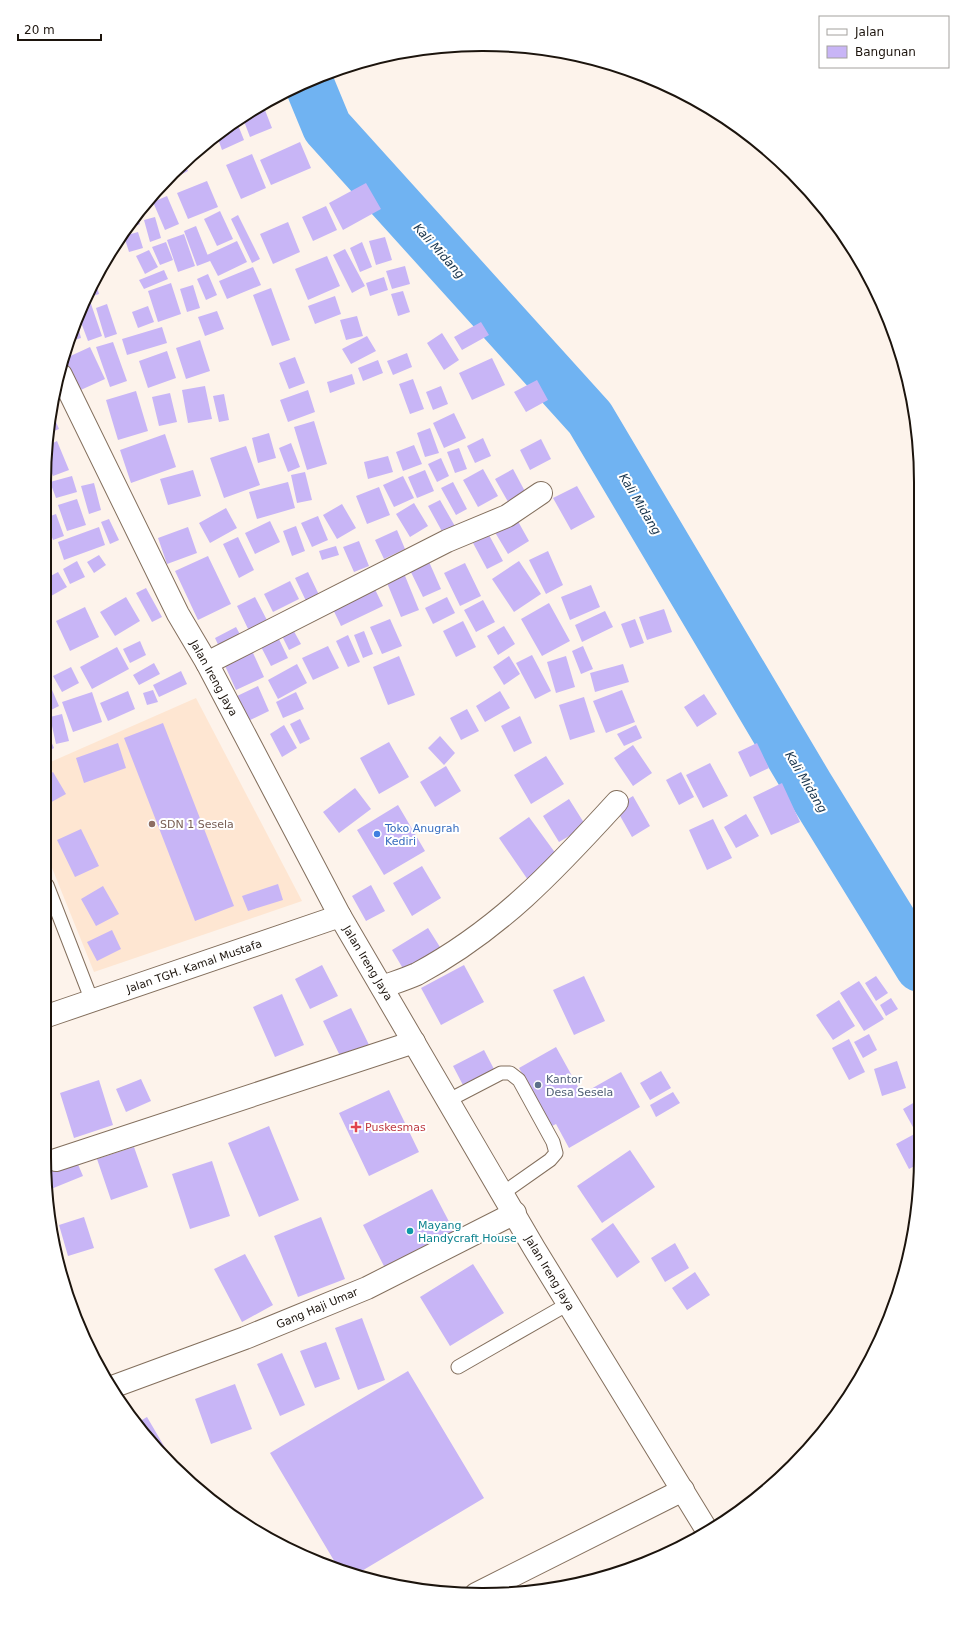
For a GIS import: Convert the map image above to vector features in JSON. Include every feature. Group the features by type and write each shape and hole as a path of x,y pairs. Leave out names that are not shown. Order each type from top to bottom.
{"street":[{"name":"Jalan Ireng Jaya","path":"64,380 178,614 207,663 340,916 568,1304 704,1526"},
{"path":"207,663 447,541 507,516 541,493"},
{"path":"382,987 416,974 486,930 530,894 569,855 617,802"},
{"name":"Jalan TGH. Kamal Mustafa","path":"51,1015 340,916"},
{"path":"56,1160 414,1042"},
{"name":"Gang Haji Umar","path":"117,1385 245,1338 367,1288 515,1213"},
{"path":"488,1588 683,1490"}],"lane":[{"path":"51,895 92,1001"},
{"path":"449,1100 501,1073 510,1073 519,1080 553,1142 556,1153 550,1160 503,1193"},
{"path":"458,1367 568,1304"}],"shaded area":[{"path":"196,698 302,901 94,972 51,865 51,762"}],"building":[{"path":"265,110 272,128 250,137 245,123"},
{"path":"239,127 244,140 222,150 219,141"},
{"path":"300,142 311,168 271,185 260,160"},
{"path":"252,154 266,188 241,199 226,165"},
{"path":"187,168 188,171 178,176"},
{"path":"207,181 218,207 188,219 177,193"},
{"path":"366,183 381,209 343,230 329,203"},
{"path":"167,196 179,224 165,230 154,203 156,201"},
{"path":"326,206 337,230 313,241 302,217"},
{"path":"220,211 233,239 217,246 204,219"},
{"path":"238,215 260,259 252,263 231,219"},
{"path":"155,217 161,238 150,242 144,220"},
{"path":"288,222 300,252 273,264 260,234"},
{"path":"196,226 210,261 197,266 184,231"},
{"path":"138,232 143,248 129,252 126,241 130,234"},
{"path":"184,234 195,266 178,272 167,240"},
{"path":"385,237 392,260 376,265 369,241"},
{"path":"237,241 247,262 218,276 207,255"},
{"path":"166,242 173,260 160,265 152,247"},
{"path":"362,242 372,267 360,272 350,248"},
{"path":"345,249 365,286 352,293 333,255"},
{"path":"149,250 158,267 145,274 136,256"},
{"path":"327,256 340,286 308,300 295,269"},
{"path":"405,266 410,284 392,289 386,271"},
{"path":"253,267 261,285 227,299 219,281"},
{"path":"164,270 168,279 144,289 139,280"},
{"path":"208,274 217,295 206,300 197,279"},
{"path":"384,277 388,290 370,296 366,283"},
{"path":"171,283 181,314 158,322 148,291"},
{"path":"193,285 200,308 187,312 180,289"},
{"path":"97,288 99,294 93,296"},
{"path":"271,288 290,340 272,346 253,295"},
{"path":"403,291 410,312 398,316 391,294"},
{"path":"335,296 341,314 315,324 308,306"},
{"path":"90,302 102,336 88,341 82,324"},
{"path":"107,304 117,334 105,338 96,308"},
{"path":"148,306 154,322 138,328 132,312"},
{"path":"217,311 224,329 205,336 198,317"},
{"path":"357,316 363,336 346,340 340,320"},
{"path":"481,322 489,335 462,350 454,337"},
{"path":"162,327 167,343 127,355 122,339"},
{"path":"79,330 81,338 76,340"},
{"path":"442,333 459,360 444,370 427,343"},
{"path":"367,336 376,351 351,364 342,349"},
{"path":"200,340 210,371 186,379 176,348"},
{"path":"113,342 127,381 110,387 96,347"},
{"path":"90,347 105,379 74,393 65,374 70,356"},
{"path":"167,351 176,378 148,388 139,361"},
{"path":"407,353 412,367 393,375 387,361"},
{"path":"295,357 305,383 289,389 279,363"},
{"path":"492,358 505,385 472,400 459,373"},
{"path":"378,360 383,373 363,381 358,368"},
{"path":"352,374 355,384 330,393 327,382"},
{"path":"413,379 424,409 410,414 399,384"},
{"path":"537,380 548,400 526,412 514,392"},
{"path":"205,386 212,419 188,423 182,390"},
{"path":"441,386 448,404 433,410 426,392"},
{"path":"308,390 315,412 288,422 280,400"},
{"path":"136,391 148,431 118,440 106,400"},
{"path":"170,393 177,422 159,426 152,397"},
{"path":"224,394 229,420 219,422 213,396"},
{"path":"454,413 466,438 444,448 433,423"},
{"path":"56,421 59,429 54,431"},
{"path":"314,421 327,464 307,470 294,427"},
{"path":"430,428 439,453 425,457 417,433"},
{"path":"269,433 276,458 258,463 252,438"},
{"path":"165,434 176,467 131,483 120,450"},
{"path":"483,438 491,456 475,463 467,446"},
{"path":"541,439 551,459 530,470 520,450"},
{"path":"57,441 69,470 53,476 51,472 53,443"},
{"path":"291,443 300,467 288,472 279,448"},
{"path":"414,445 422,464 403,471 396,452"},
{"path":"246,446 260,485 224,498 210,458"},
{"path":"459,448 467,469 455,473 447,452"},
{"path":"388,456 393,472 368,479 364,462"},
{"path":"441,458 449,476 437,482 428,464"},
{"path":"483,469 498,496 478,507 463,480"},
{"path":"513,469 528,497 511,507 495,479"},
{"path":"193,470 201,496 168,505 160,479"},
{"path":"425,470 434,491 417,498 408,477"},
{"path":"305,472 312,500 297,503 291,475"},
{"path":"72,476 77,492 56,498 51,482"},
{"path":"403,476 414,498 394,507 383,485"},
{"path":"288,482 295,508 257,519 249,492"},
{"path":"453,482 467,509 456,515 441,488"},
{"path":"94,483 101,510 89,514 81,486"},
{"path":"577,486 595,517 571,530 553,498"},
{"path":"379,487 390,515 367,524 356,496"},
{"path":"77,499 86,525 67,531 58,505"},
{"path":"440,500 456,528 444,535 428,506"},
{"path":"414,503 428,526 410,537 396,514"},
{"path":"342,504 356,528 337,539 323,515"},
{"path":"226,508 237,528 210,543 199,523"},
{"path":"56,514 64,536 53,540 51,534 51,516"},
{"path":"318,516 328,540 312,547 301,523"},
{"path":"515,516 529,541 508,554 493,529"},
{"path":"109,519 119,540 110,544 101,522"},
{"path":"270,521 280,542 255,554 245,533"},
{"path":"296,526 305,551 292,556 283,531"},
{"path":"99,527 105,545 64,560 58,542"},
{"path":"188,527 197,553 167,564 158,538"},
{"path":"397,530 405,549 384,559 375,540"},
{"path":"489,535 503,561 487,569 473,543"},
{"path":"238,537 254,570 239,578 223,544"},
{"path":"359,541 369,566 354,572 343,547"},
{"path":"336,546 339,555 322,560 319,551"},
{"path":"548,551 563,585 546,594 529,560"},
{"path":"99,555 106,565 94,573 87,562"},
{"path":"426,555 441,589 423,597 407,564"},
{"path":"208,556 231,604 198,620 175,571"},
{"path":"77,561 85,577 70,584 63,569"},
{"path":"519,561 541,594 514,612 492,579"},
{"path":"465,563 481,596 460,606 444,573"},
{"path":"403,571 419,610 401,617 385,578"},
{"path":"58,572 67,587 51,596 51,576"},
{"path":"308,572 320,597 307,603 295,578"},
{"path":"290,581 299,599 273,612 264,594"},
{"path":"372,583 383,606 341,626 330,603"},
{"path":"591,585 600,607 570,620 561,597"},
{"path":"146,588 162,617 152,622 136,593"},
{"path":"126,597 140,621 115,636 100,612"},
{"path":"255,597 270,626 251,635 237,606"},
{"path":"447,597 455,613 433,624 425,608"},
{"path":"483,600 495,622 476,632 464,610"},
{"path":"549,603 570,641 542,656 521,619"},
{"path":"85,607 99,637 70,651 56,621"},
{"path":"664,609 672,632 647,640 639,617"},
{"path":"605,611 613,627 582,642 575,625"},
{"path":"390,619 402,646 382,654 370,627"},
{"path":"635,619 644,643 630,648 621,624"},
{"path":"463,621 476,647 456,657 443,631"},
{"path":"291,626 301,644 289,650 280,632"},
{"path":"504,626 515,644 498,655 487,636"},
{"path":"236,627 243,640 221,651 215,638"},
{"path":"364,631 373,654 363,658 354,635"},
{"path":"276,633 288,658 271,666 258,641"},
{"path":"348,635 360,662 348,667 336,641"},
{"path":"140,641 146,655 130,663 123,649"},
{"path":"249,644 264,677 236,690 221,657"},
{"path":"328,646 339,668 313,680 302,658"},
{"path":"583,646 593,669 581,674 572,651"},
{"path":"117,647 129,669 92,689 80,667"},
{"path":"532,655 551,691 535,699 516,663"},
{"path":"399,656 415,695 388,705 373,667"},
{"path":"509,656 520,674 504,685 493,667"},
{"path":"566,656 575,687 556,693 547,662"},
{"path":"154,663 160,674 139,685 133,675"},
{"path":"297,664 307,683 278,699 268,680"},
{"path":"623,664 629,682 595,692 590,673"},
{"path":"71,667 79,683 62,692 53,676"},
{"path":"181,671 187,684 159,697 153,685"},
{"path":"258,686 269,711 246,722 235,697"},
{"path":"51,688 59,706 51,710"},
{"path":"153,690 158,702 147,705 143,693"},
{"path":"622,690 635,722 606,733 593,701"},
{"path":"128,691 135,709 108,721 100,703"},
{"path":"500,691 510,708 485,722 476,706"},
{"path":"92,692 102,722 73,732 62,702"},
{"path":"296,692 304,709 283,718 276,702"},
{"path":"704,694 717,714 697,727 684,707"},
{"path":"584,697 595,732 570,740 559,705"},
{"path":"467,709 479,731 461,740 450,718"},
{"path":"62,714 69,741 56,744 51,717"},
{"path":"520,716 532,743 514,752 501,726"},
{"path":"300,719 310,739 300,744 290,724"},
{"path":"163,723 234,906 195,921 124,738"},
{"path":"284,725 297,748 282,757 270,734"},
{"path":"636,725 642,738 624,746 617,734"},
{"path":"440,736 455,753 444,765 428,748"},
{"path":"51,741 54,748 51,750"},
{"path":"389,742 409,777 379,794 360,758"},
{"path":"118,743 126,768 84,783 76,758"},
{"path":"757,743 769,768 750,777 738,752"},
{"path":"633,745 652,773 633,786 614,758"},
{"path":"546,756 564,784 531,804 514,775"},
{"path":"710,763 728,796 703,808 686,775"},
{"path":"446,766 461,791 435,807 420,782"},
{"path":"53,772 66,794 51,802 51,773"},
{"path":"681,772 694,797 679,805 666,780"},
{"path":"782,783 800,822 771,835 753,797"},
{"path":"355,788 371,809 339,833 323,812"},
{"path":"633,796 650,826 632,837 615,807"},
{"path":"569,799 586,826 559,842 543,816"},
{"path":"398,805 425,851 384,875 357,830"},
{"path":"746,814 759,836 736,848 724,827"},
{"path":"529,817 559,858 528,880 499,838"},
{"path":"713,819 732,858 707,870 689,830"},
{"path":"81,829 99,866 75,877 57,840"},
{"path":"422,866 441,898 412,916 393,883"},
{"path":"278,884 283,900 248,911 242,896"},
{"path":"371,885 385,911 366,921 352,896"},
{"path":"103,886 119,914 96,926 81,899"},
{"path":"428,928 445,955 408,977 392,950"},
{"path":"112,930 121,949 97,961 87,942"},
{"path":"322,965 338,996 310,1009 295,979"},
{"path":"464,965 484,1002 441,1025 421,988"},
{"path":"584,976 605,1021 574,1035 553,990"},
{"path":"876,976 888,993 876,1001 865,983"},
{"path":"859,981 884,1019 864,1031 840,993"},
{"path":"282,994 304,1045 275,1057 253,1007"},
{"path":"891,998 898,1009 886,1016 880,1005"},
{"path":"839,1000 855,1026 833,1040 816,1015"},
{"path":"351,1008 372,1051 344,1064 323,1021"},
{"path":"869,1034 877,1050 863,1058 854,1042"},
{"path":"849,1039 865,1072 849,1080 832,1048"},
{"path":"556,1047 582,1094 621,1072 640,1107 569,1148 556,1124 552,1126 519,1068"},
{"path":"484,1050 495,1071 464,1087 453,1066"},
{"path":"897,1061 906,1088 882,1096 874,1069"},
{"path":"661,1071 671,1088 650,1100 640,1083"},
{"path":"141,1079 151,1101 126,1112 116,1089"},
{"path":"99,1080 113,1125 74,1138 60,1093"},
{"path":"389,1090 419,1152 369,1176 339,1113"},
{"path":"673,1092 680,1103 656,1117 650,1105"},
{"path":"914,1103 914,1129 903,1109"},
{"path":"269,1126 299,1200 259,1217 228,1143"},
{"path":"914,1134 914,1166 909,1169 896,1144"},
{"path":"134,1147 148,1187 111,1200 97,1159"},
{"path":"630,1150 655,1187 602,1223 577,1186"},
{"path":"74,1155 83,1176 52,1188 51,1165"},
{"path":"212,1161 230,1216 190,1229 172,1174"},
{"name":"Mayang Handycraft House","path":"432,1189 457,1237 388,1274 363,1225"},
{"path":"84,1217 94,1248 68,1256 59,1225"},
{"path":"321,1217 345,1279 298,1297 274,1236"},
{"path":"613,1223 640,1262 617,1278 591,1239"},
{"path":"675,1243 689,1268 665,1282 651,1258"},
{"path":"245,1254 273,1305 242,1322 214,1269"},
{"path":"473,1264 504,1313 450,1346 420,1297"},
{"path":"695,1272 710,1295 687,1310 672,1288"},
{"path":"362,1318 385,1380 358,1390 335,1328"},
{"path":"326,1342 340,1379 315,1388 300,1351"},
{"path":"282,1353 305,1405 280,1416 257,1364"},
{"path":"408,1371 484,1498 363,1570 335,1561 270,1453"},
{"path":"235,1384 252,1429 211,1444 195,1399"},
{"path":"147,1417 167,1451 158,1441 141,1420"}],"waterway":[{"name":"Kali Midang","path":"310,87 327,127 590,418 808,785 914,957"}],"place":[{"name":"SDN 1 Sesela","path":"152,824"},
{"name":"Toko Anugrah Kediri","path":"377,834"},
{"name":"Kantor Desa Sesela","path":"538,1085"},
{"name":"Puskesmas","path":"356,1127"},
{"name":"Mayang Handycraft House","path":"410,1231"}]}
